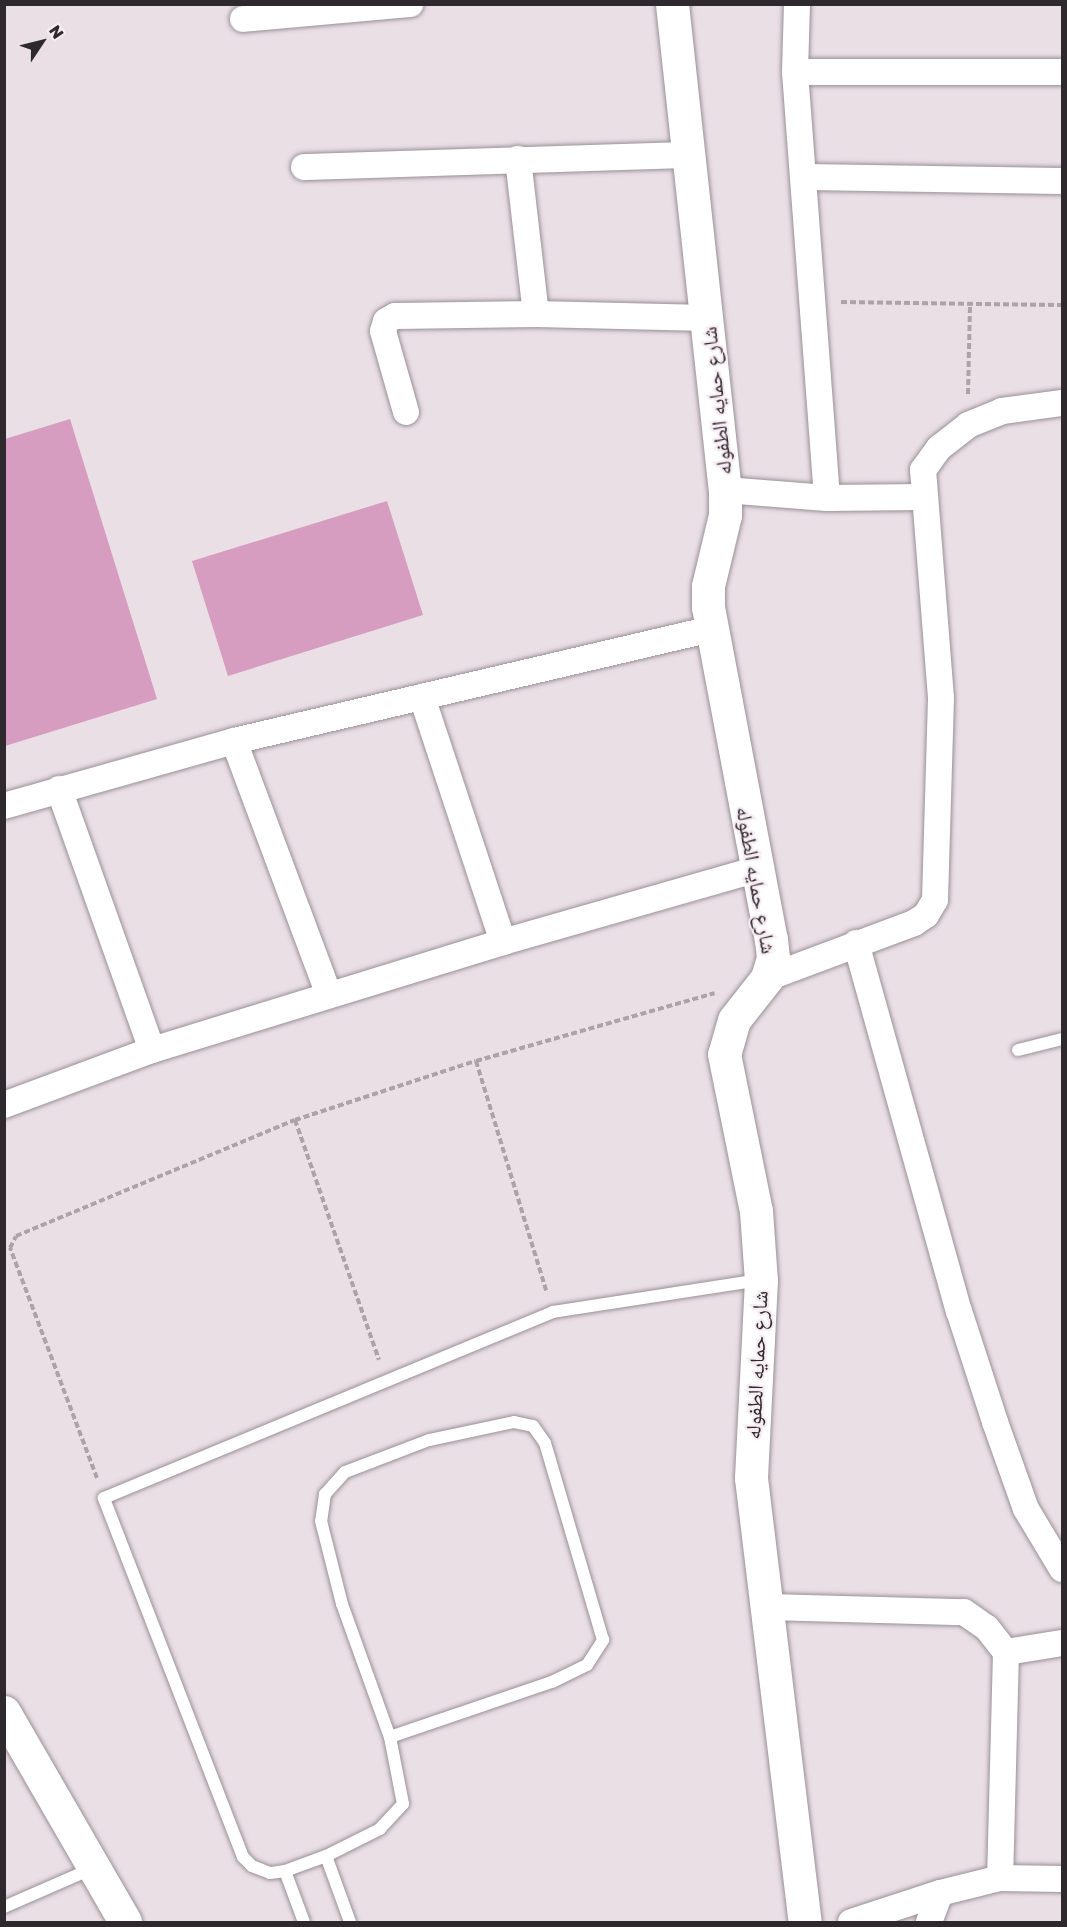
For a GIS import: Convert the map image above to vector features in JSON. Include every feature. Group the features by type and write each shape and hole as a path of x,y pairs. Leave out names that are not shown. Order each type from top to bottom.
{"street":[{"path":"243,19 279,9 410,4"},
{"name":"شارع حمايه الطفوله","path":"672,4 726,490 724,515 708,586 712,629 773,958 767,978 734,1020 724,1054 756,1211 761,1280 751,1478 805,1923"},
{"path":"797,4 795,72 827,498"},
{"path":"795,72 1062,72"},
{"path":"304,167 688,155"},
{"path":"518,159 536,314"},
{"path":"804,177 1062,181"},
{"path":"406,411 383,332 386,321 395,316 536,314 707,318"},
{"path":"767,978 914,923 926,915 935,900 941,698 922,497 923,470 939,448 968,425 1002,411 1062,403"},
{"path":"726,490 827,498 922,497"},
{"path":"4,806 234,741 712,629"},
{"path":"422,697 503,942"},
{"path":"234,741 329,995"},
{"path":"58,789 152,1050"},
{"path":"4,1105 152,1050 503,942 757,869"},
{"path":"856,943 959,1311 1026,1509 1062,1569"},
{"path":"768,1607 964,1612 976,1617 1006,1652 1000,1878"},
{"path":"1006,1652 1062,1643"},
{"path":"4,1712 125,1923"},
{"path":"851,1923 940,1893 1000,1878 1062,1880"},
{"path":"929,1923 940,1893"}],"lane":[{"path":"1018,1050 1062,1039"},
{"path":"390,1737 552,1682 586,1665 603,1640 545,1443 533,1426 514,1422 429,1440 345,1472 325,1494 321,1521 342,1604 390,1737 403,1804 380,1829 326,1856 285,1871 270,1873 252,1866 243,1857 104,1498 553,1312 761,1280"},
{"path":"326,1856 350,1923"},
{"path":"4,1907 95,1868"},
{"path":"285,1871 304,1923"}],"path":[{"path":"811,302 1062,305"},
{"path":"968,425 969,305"},
{"path":"104,1498 9,1248 11,1241 296,1120 476,1061 767,978"},
{"path":"476,1061 553,1312"},
{"path":"296,1120 386,1380"}],"shaded area":[{"path":"70,419 157,699 5,746 5,439"},
{"path":"387,501 423,615 228,676 192,561"}]}
